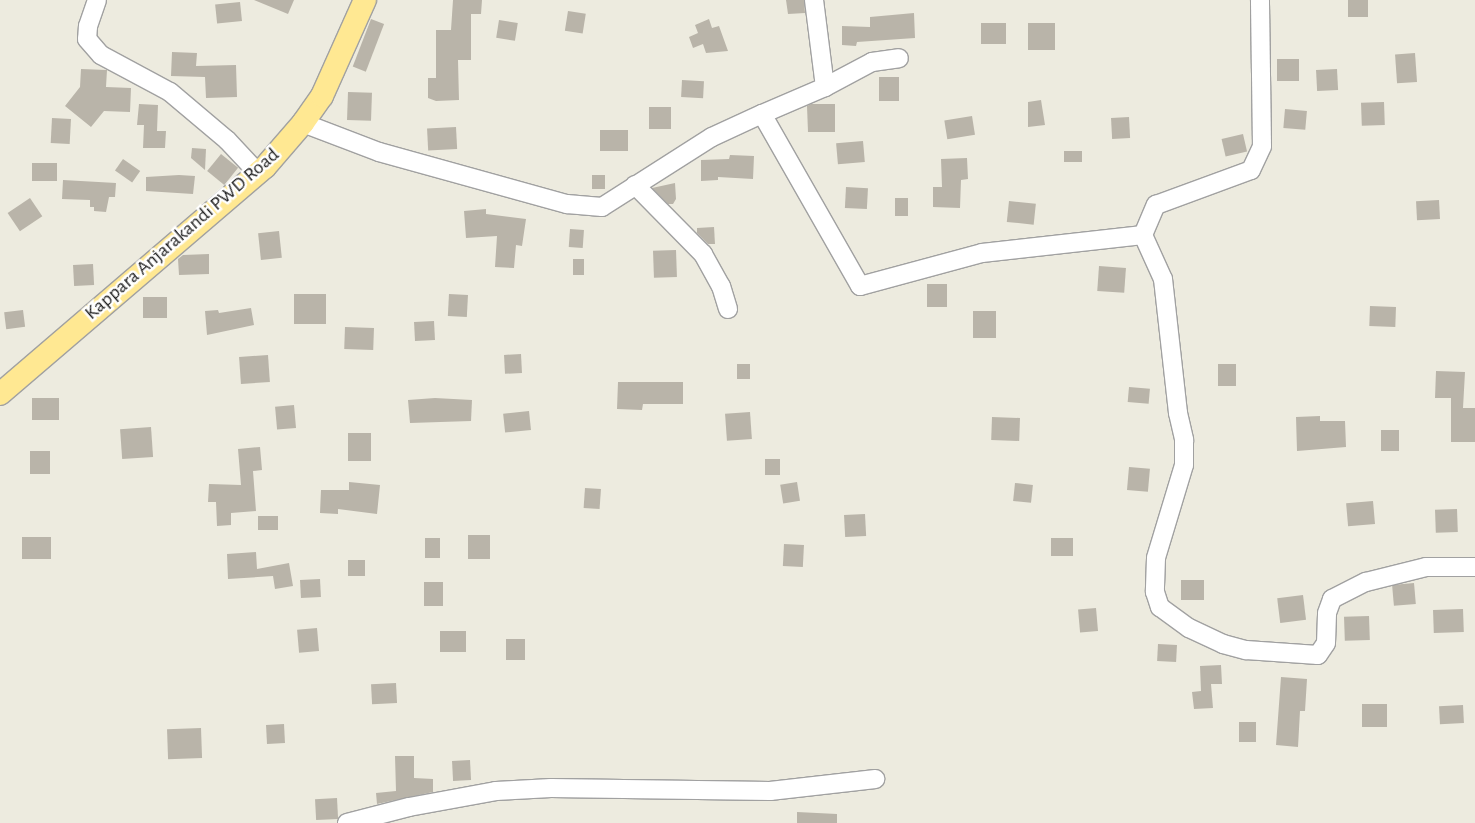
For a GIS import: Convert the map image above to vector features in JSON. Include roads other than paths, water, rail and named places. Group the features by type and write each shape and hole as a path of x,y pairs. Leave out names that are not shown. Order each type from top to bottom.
{"main road":[{"name":"Kappara Anjarakandi PWD Road","path":"0,394 258,173 303,123 322,96 365,0"}],"street":[{"path":"97,0 88,26 87,39 101,55 170,92 227,140 258,173"},
{"path":"814,0 825,87"},
{"path":"1260,0 1264,106 1262,146 1251,170 1156,205 1143,235 1163,278 1178,413 1184,440 1184,465 1156,558 1154,592 1160,608 1189,628 1223,644 1246,650 1318,655 1326,643 1327,613 1332,598 1366,582 1426,567 1475,567"},
{"path":"303,123 380,152 567,204 602,207 712,137 825,87 872,62 899,58"},
{"path":"762,114 860,286 982,253 1143,235"},
{"path":"635,185 703,254 720,286 728,310"},
{"path":"347,823 409,807 496,791 551,788 770,791 875,778"}]}
